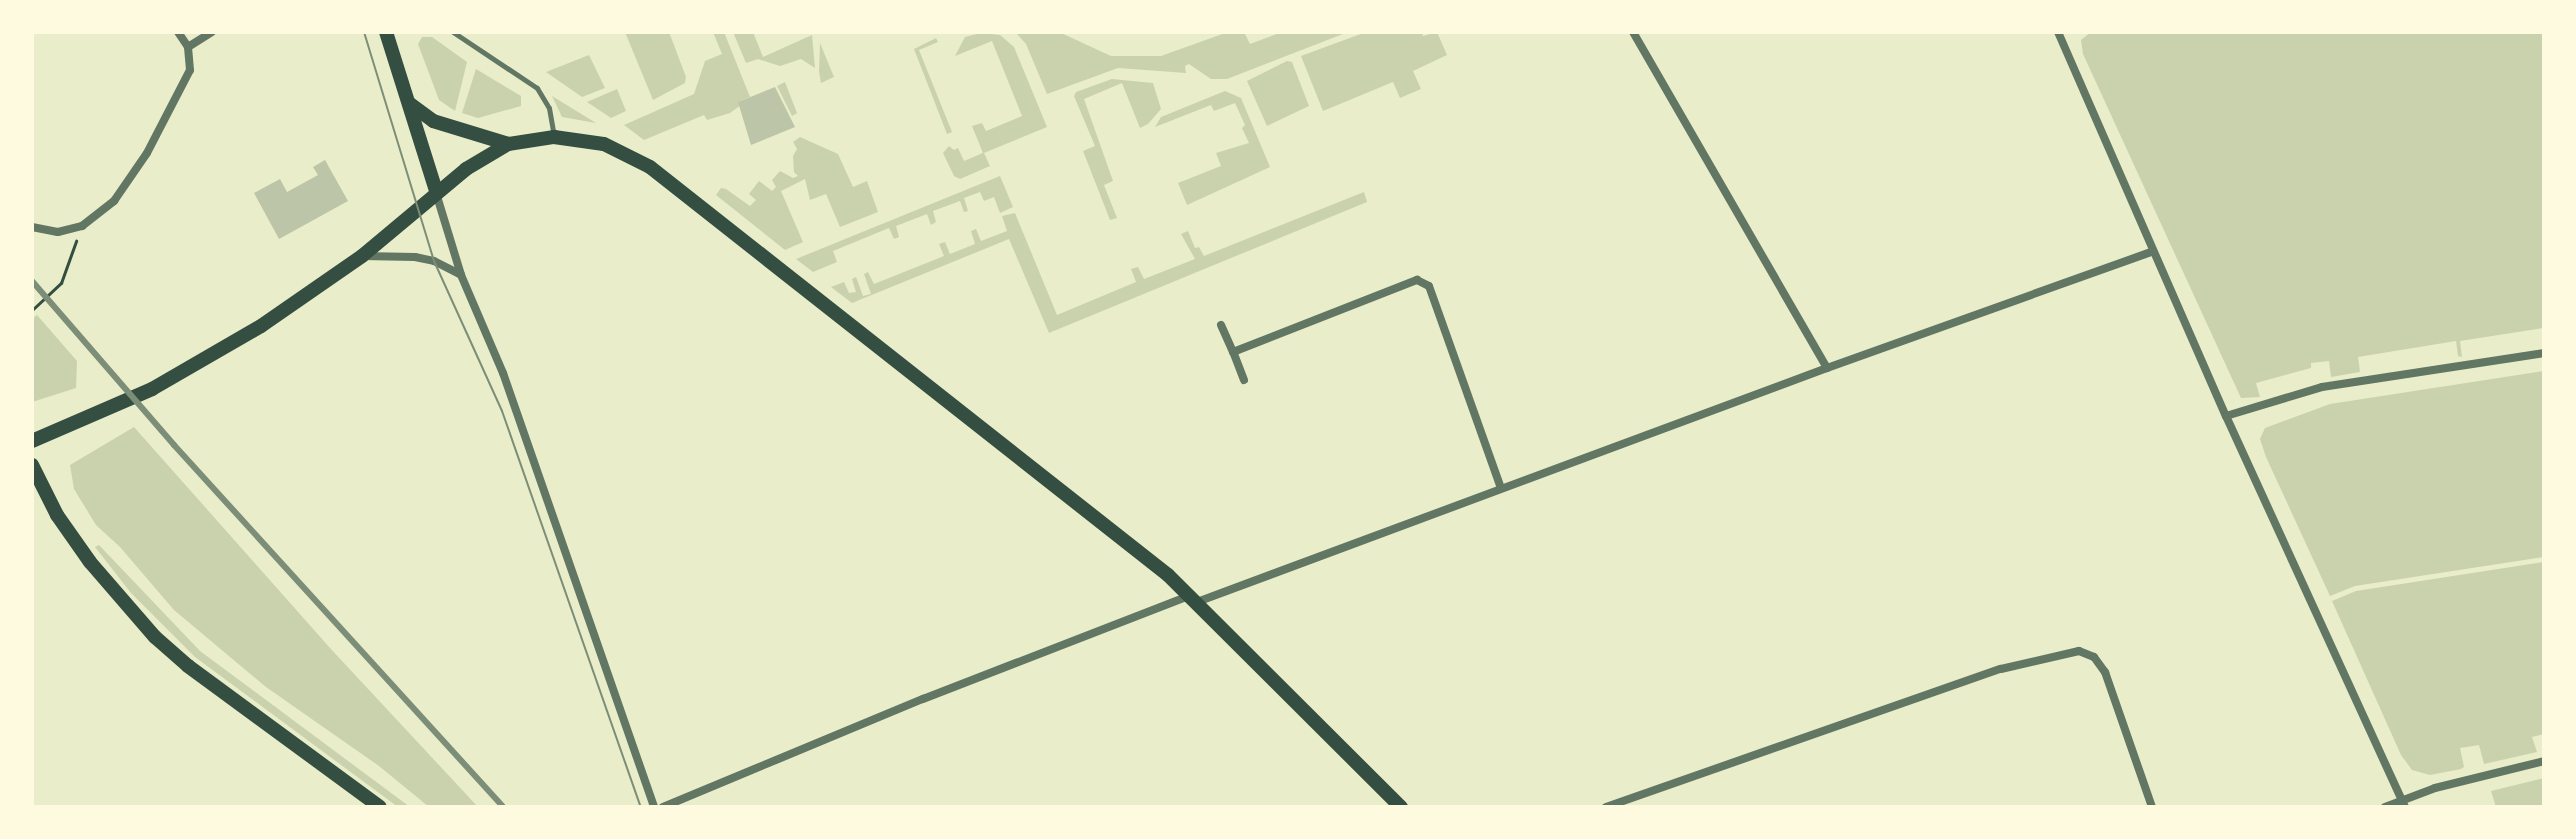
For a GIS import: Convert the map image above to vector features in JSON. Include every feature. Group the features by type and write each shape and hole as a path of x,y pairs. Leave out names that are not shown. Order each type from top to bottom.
{"main road":[{"path":"386,32 436,191"},
{"path":"410,104 433,121 508,144"},
{"path":"32,441 152,389 261,326 362,256 436,191 508,144 554,137 604,144 650,167 1085,508 1193,599 1401,807"},
{"path":"32,465 57,515 90,562 155,637 188,666 380,807"}],"street":[{"path":"32,227 58,232 82,226 114,201 147,153 190,70 188,47 178,32"},
{"path":"188,47 212,32"},
{"path":"1633,32 1827,368"},
{"path":"2058,32 2226,416 2403,804"},
{"path":"436,191 461,275 503,373 654,807"},
{"path":"663,807 923,699 2153,251"},
{"path":"362,256 403,255 434,261 461,275"},
{"path":"1233,352 1417,280 1429,286 1501,488"},
{"path":"1221,325 1244,380"},
{"path":"2226,416 2322,387 2544,353"},
{"path":"1606,807 2001,669 2079,651 2094,657 2105,672 2152,807"},
{"path":"2385,807 2403,804 2448,785 2544,761"}],"lane":[{"path":"453,32 537,88 549,108 554,137"}],"path":[{"path":"32,310 61,283 82,226"}],"green space":[{"path":"625,32 669,32 686,77 685,83 653,100"},
{"path":"713,32 724,32 750,97 740,101 741,105 730,113 707,120 704,115 644,140 624,125 694,94 705,61 722,54"},
{"path":"733,32 753,32 763,57 812,35 815,68 801,59 780,66 758,59 746,63"},
{"path":"1015,32 1059,32 1111,56 1161,56 1228,32 1244,32 1250,44 1282,32 1348,32 1227,79 1211,79 1189,64 1185,66 1186,73 1118,68 1047,94 1026,44"},
{"path":"1366,32 1422,32 1423,36 1437,32 1447,55 1413,71 1421,89 1400,98 1393,82 1323,111 1301,56"},
{"path":"2091,32 2544,32 2544,328 2460,341 2462,357 2458,356 2456,341 2358,357 2360,372 2331,377 2329,361 2311,363 2311,368 2256,383 2260,397 2241,398 2083,54 2081,40"},
{"path":"981,33 1000,35 1014,47 1047,127 984,153 990,166 960,179 954,176 943,153 949,146 954,150 958,148 964,161 983,153 972,126 982,123 986,131 1022,116 992,41 955,56 965,37"},
{"path":"422,37 432,37 467,62 455,111 439,100 418,44"},
{"path":"936,38 938,42 919,50 952,132 947,134 914,49"},
{"path":"820,43 834,77 821,83 819,72"},
{"path":"589,55 605,88 582,97 546,72"},
{"path":"1287,61 1292,62 1309,106 1267,126 1247,81"},
{"path":"476,69 521,96 521,106 478,118 462,113"},
{"path":"1112,79 1153,83 1161,109 1148,124 1140,128 1122,83 1084,99 1113,181 1104,185 1117,218 1110,220 1083,151 1095,146 1074,96 1076,92"},
{"path":"785,82 797,113 792,116 777,86"},
{"path":"617,89 626,111 611,118 587,102"},
{"path":"1225,91 1241,98 1270,167 1187,205 1178,183 1221,166 1216,153 1249,143 1242,128 1245,125 1235,103 1214,111 1211,105 1155,127 1161,117"},
{"path":"552,96 596,123 562,117"},
{"path":"800,137 838,154 853,187 867,181 878,212 840,227 826,194 810,200 805,179 781,191 803,242 785,250 716,195 721,188 726,189 750,206 756,200 749,194 759,181 772,191 776,187 772,180 780,171 793,178 798,176 794,172 793,156 797,149 793,142"},
{"path":"1000,176 1013,207 1000,213 994,197 984,201 980,192 964,198 968,211 964,212 960,201 933,211 936,222 931,225 927,214 896,226 899,237 894,239 889,228 833,251 837,262 813,272 796,259"},
{"path":"1364,192 1367,202 1049,333 1009,239 852,303 831,287 844,282 849,293 856,292 852,279 856,277 863,296 871,294 864,274 868,272 874,284 944,256 939,244 945,242 950,254 975,244 971,231 976,229 981,241 1007,231 1002,216 1015,213 1057,315 1136,282 1131,269 1138,267 1144,279 1195,259 1181,234 1188,231 1195,248 1199,247 1204,256"},
{"path":"37,315 77,361 76,388 32,402 32,319"},
{"path":"2544,371 2544,557 2355,586 2330,596 2266,457 2260,439 2265,428 2330,404"},
{"path":"134,427 330,648 478,807 429,807 379,766 266,687 174,610 120,547 96,525 74,489 70,465"},
{"path":"99,545 200,651 410,807 398,807 195,657 131,593 95,547"},
{"path":"2544,562 2544,734 2532,737 2537,752 2484,764 2479,745 2460,748 2464,767 2461,769 2430,775 2412,770 2401,755 2332,601 2356,591"},
{"path":"2544,778 2544,807 2496,807 2491,791"}],"building":[{"path":"775,87 795,127 751,145 738,102"},
{"path":"325,160 348,201 279,239 254,193 280,179 287,192 318,175 313,167"}],"tram line":[{"path":"364,32 434,261 502,411 641,807"}],"railway":[{"path":"32,281 174,445 503,807"}]}
